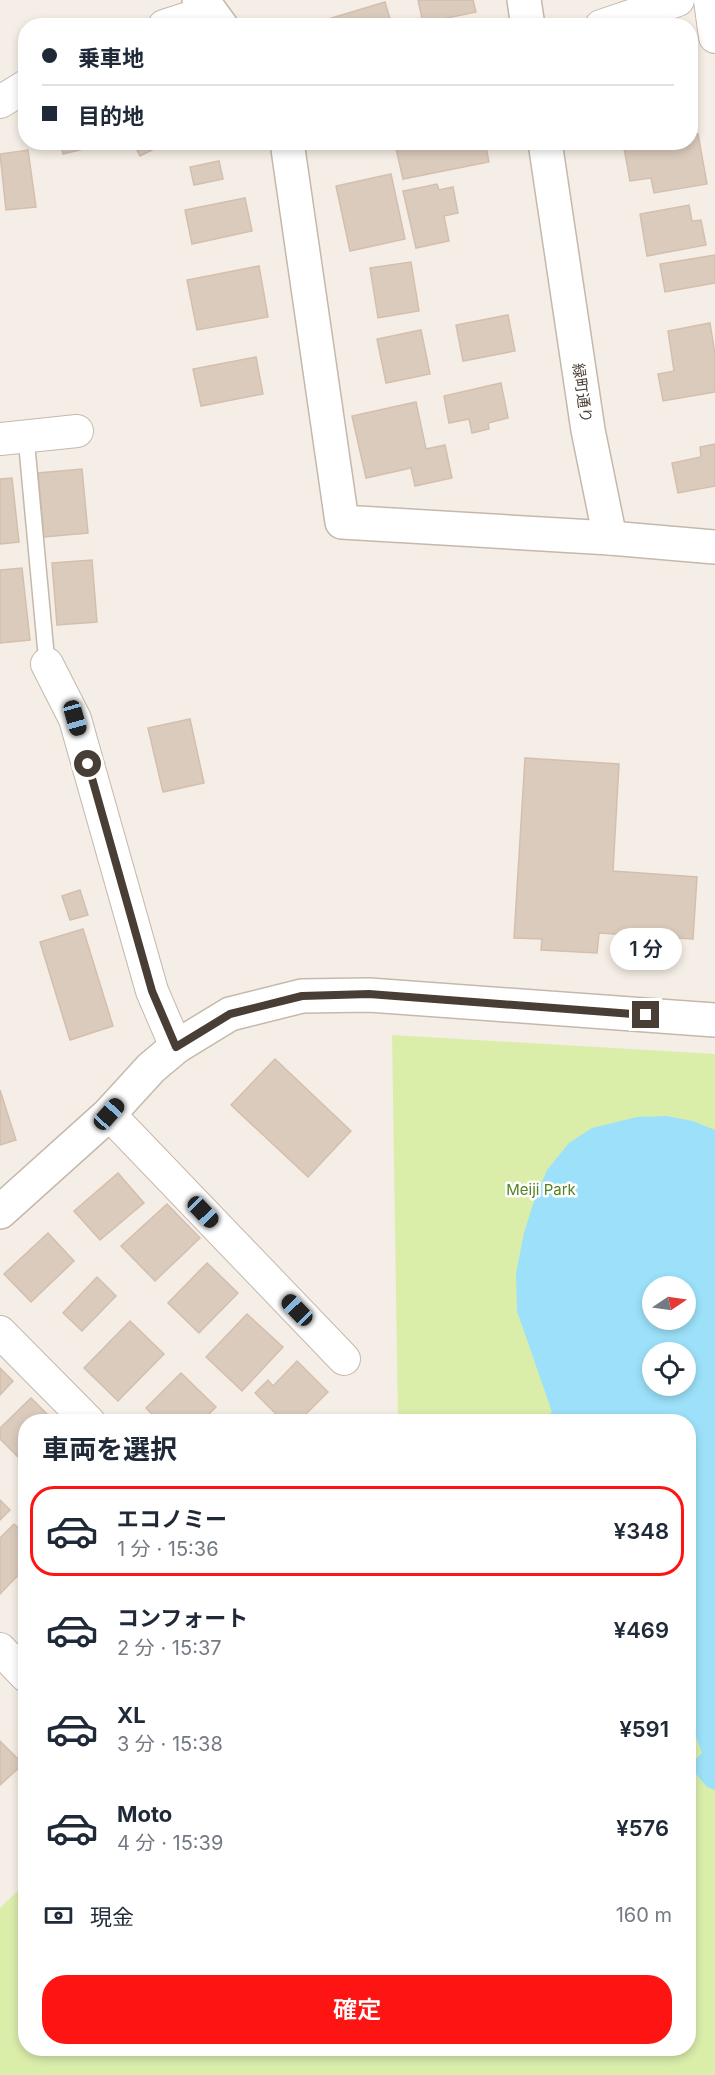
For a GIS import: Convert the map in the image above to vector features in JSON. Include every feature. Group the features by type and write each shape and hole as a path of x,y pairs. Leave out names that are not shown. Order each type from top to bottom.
{"street":[{"path":"524,0 527,18"},
{"path":"625,18 678,0"},
{"path":"710,0 715,37"},
{"path":"190,18 210,12"},
{"path":"0,102 18,91"},
{"path":"288,150 342,522 610,538 715,547"},
{"name":"緑町通り","path":"546,150 588,429 610,538"},
{"path":"13,438 77,430"},
{"path":"47,664 75,718 152,991 176,1047"},
{"path":"0,1212 109,1114 151,1068 176,1047 230,1014 302,996 369,994 715,1020"},
{"path":"109,1114 344,1359"},
{"path":"0,1332 81,1414"},
{"path":"0,1649 18,1668"}],"lane":[{"path":"13,438 47,664"}],"green space":[{"name":"Meiji Park","path":"392,1035 715,1054 715,2075 0,2075 0,1908 18,1891 18,2056 696,2056 696,1414 398,1414"}],"water":[{"path":"666,1116 693,1121 715,1130 715,1790 707,1787 696,1774 696,1759 702,1753 696,1737 696,1414 549,1414 552,1412 517,1311 516,1273 524,1233 547,1170 569,1143 592,1128 637,1117"}],"building":[{"path":"418,0 473,0 476,12 447,18 422,18"},
{"path":"385,2 390,18 332,18"},
{"path":"698,134 707,184 654,193 651,178 630,181 624,150 698,150"},
{"path":"28,150 36,207 6,210 0,154"},
{"path":"62,150 79,150 63,154"},
{"path":"137,150 152,150 140,156"},
{"path":"396,150 487,150 489,162 403,179"},
{"path":"219,161 223,179 194,185 190,167"},
{"path":"391,174 405,239 350,251 336,186"},
{"path":"437,184 439,190 453,187 458,213 444,216 449,241 416,248 403,191"},
{"path":"245,198 252,231 192,244 185,210"},
{"path":"689,205 692,221 701,220 706,245 647,256 640,214"},
{"path":"715,255 715,283 665,292 660,264"},
{"path":"411,262 419,311 378,318 370,268"},
{"path":"259,266 268,317 197,330 187,280"},
{"path":"508,315 515,351 463,361 456,325"},
{"path":"710,323 715,354 715,392 663,401 658,374 674,371 668,331"},
{"path":"421,330 430,374 386,383 377,339"},
{"path":"256,357 263,394 201,406 193,369"},
{"path":"501,383 508,418 488,423 489,429 472,433 469,419 449,423 444,396"},
{"path":"416,402 426,449 445,445 452,478 415,486 411,468 366,478 352,416"},
{"path":"715,444 715,486 678,493 672,463 701,457 700,447"},
{"path":"82,469 88,533 44,537 38,473"},
{"path":"12,478 19,542 0,544 0,479"},
{"path":"92,560 97,622 57,625 52,563"},
{"path":"22,568 30,640 0,643 0,570"},
{"path":"190,719 204,783 163,792 148,728"},
{"path":"525,758 619,764 613,871 697,877 693,939 599,933 597,953 541,950 542,939 514,938"},
{"path":"80,890 88,915 70,920 62,896"},
{"path":"83,929 113,1026 70,1040 40,942"},
{"path":"275,1059 351,1131 308,1177 231,1105"},
{"path":"0,1090 16,1140 0,1145"},
{"path":"118,1173 144,1203 100,1240 74,1211"},
{"path":"167,1204 200,1238 155,1281 121,1246"},
{"path":"48,1233 74,1261 31,1302 4,1274"},
{"path":"207,1263 238,1293 199,1333 168,1303"},
{"path":"97,1277 116,1296 82,1331 63,1313"},
{"path":"247,1314 283,1347 242,1391 206,1357"},
{"path":"130,1321 164,1354 118,1401 84,1368"},
{"path":"297,1361 328,1392 306,1414 276,1414 255,1393 268,1380 273,1386"},
{"path":"0,1368 13,1381 0,1395"},
{"path":"181,1373 216,1407 209,1414 152,1414 146,1408"},
{"path":"31,1398 47,1414 18,1414 18,1457 0,1439 0,1428"},
{"path":"0,1500 10,1510 0,1520"},
{"path":"14,1524 18,1528 18,1575 0,1594 0,1538"},
{"path":"0,1741 18,1759 18,1769 0,1785"}],"route":[{"path":"88,764 152,991 176,1047 230,1014 302,996 369,994 646,1015"}]}
